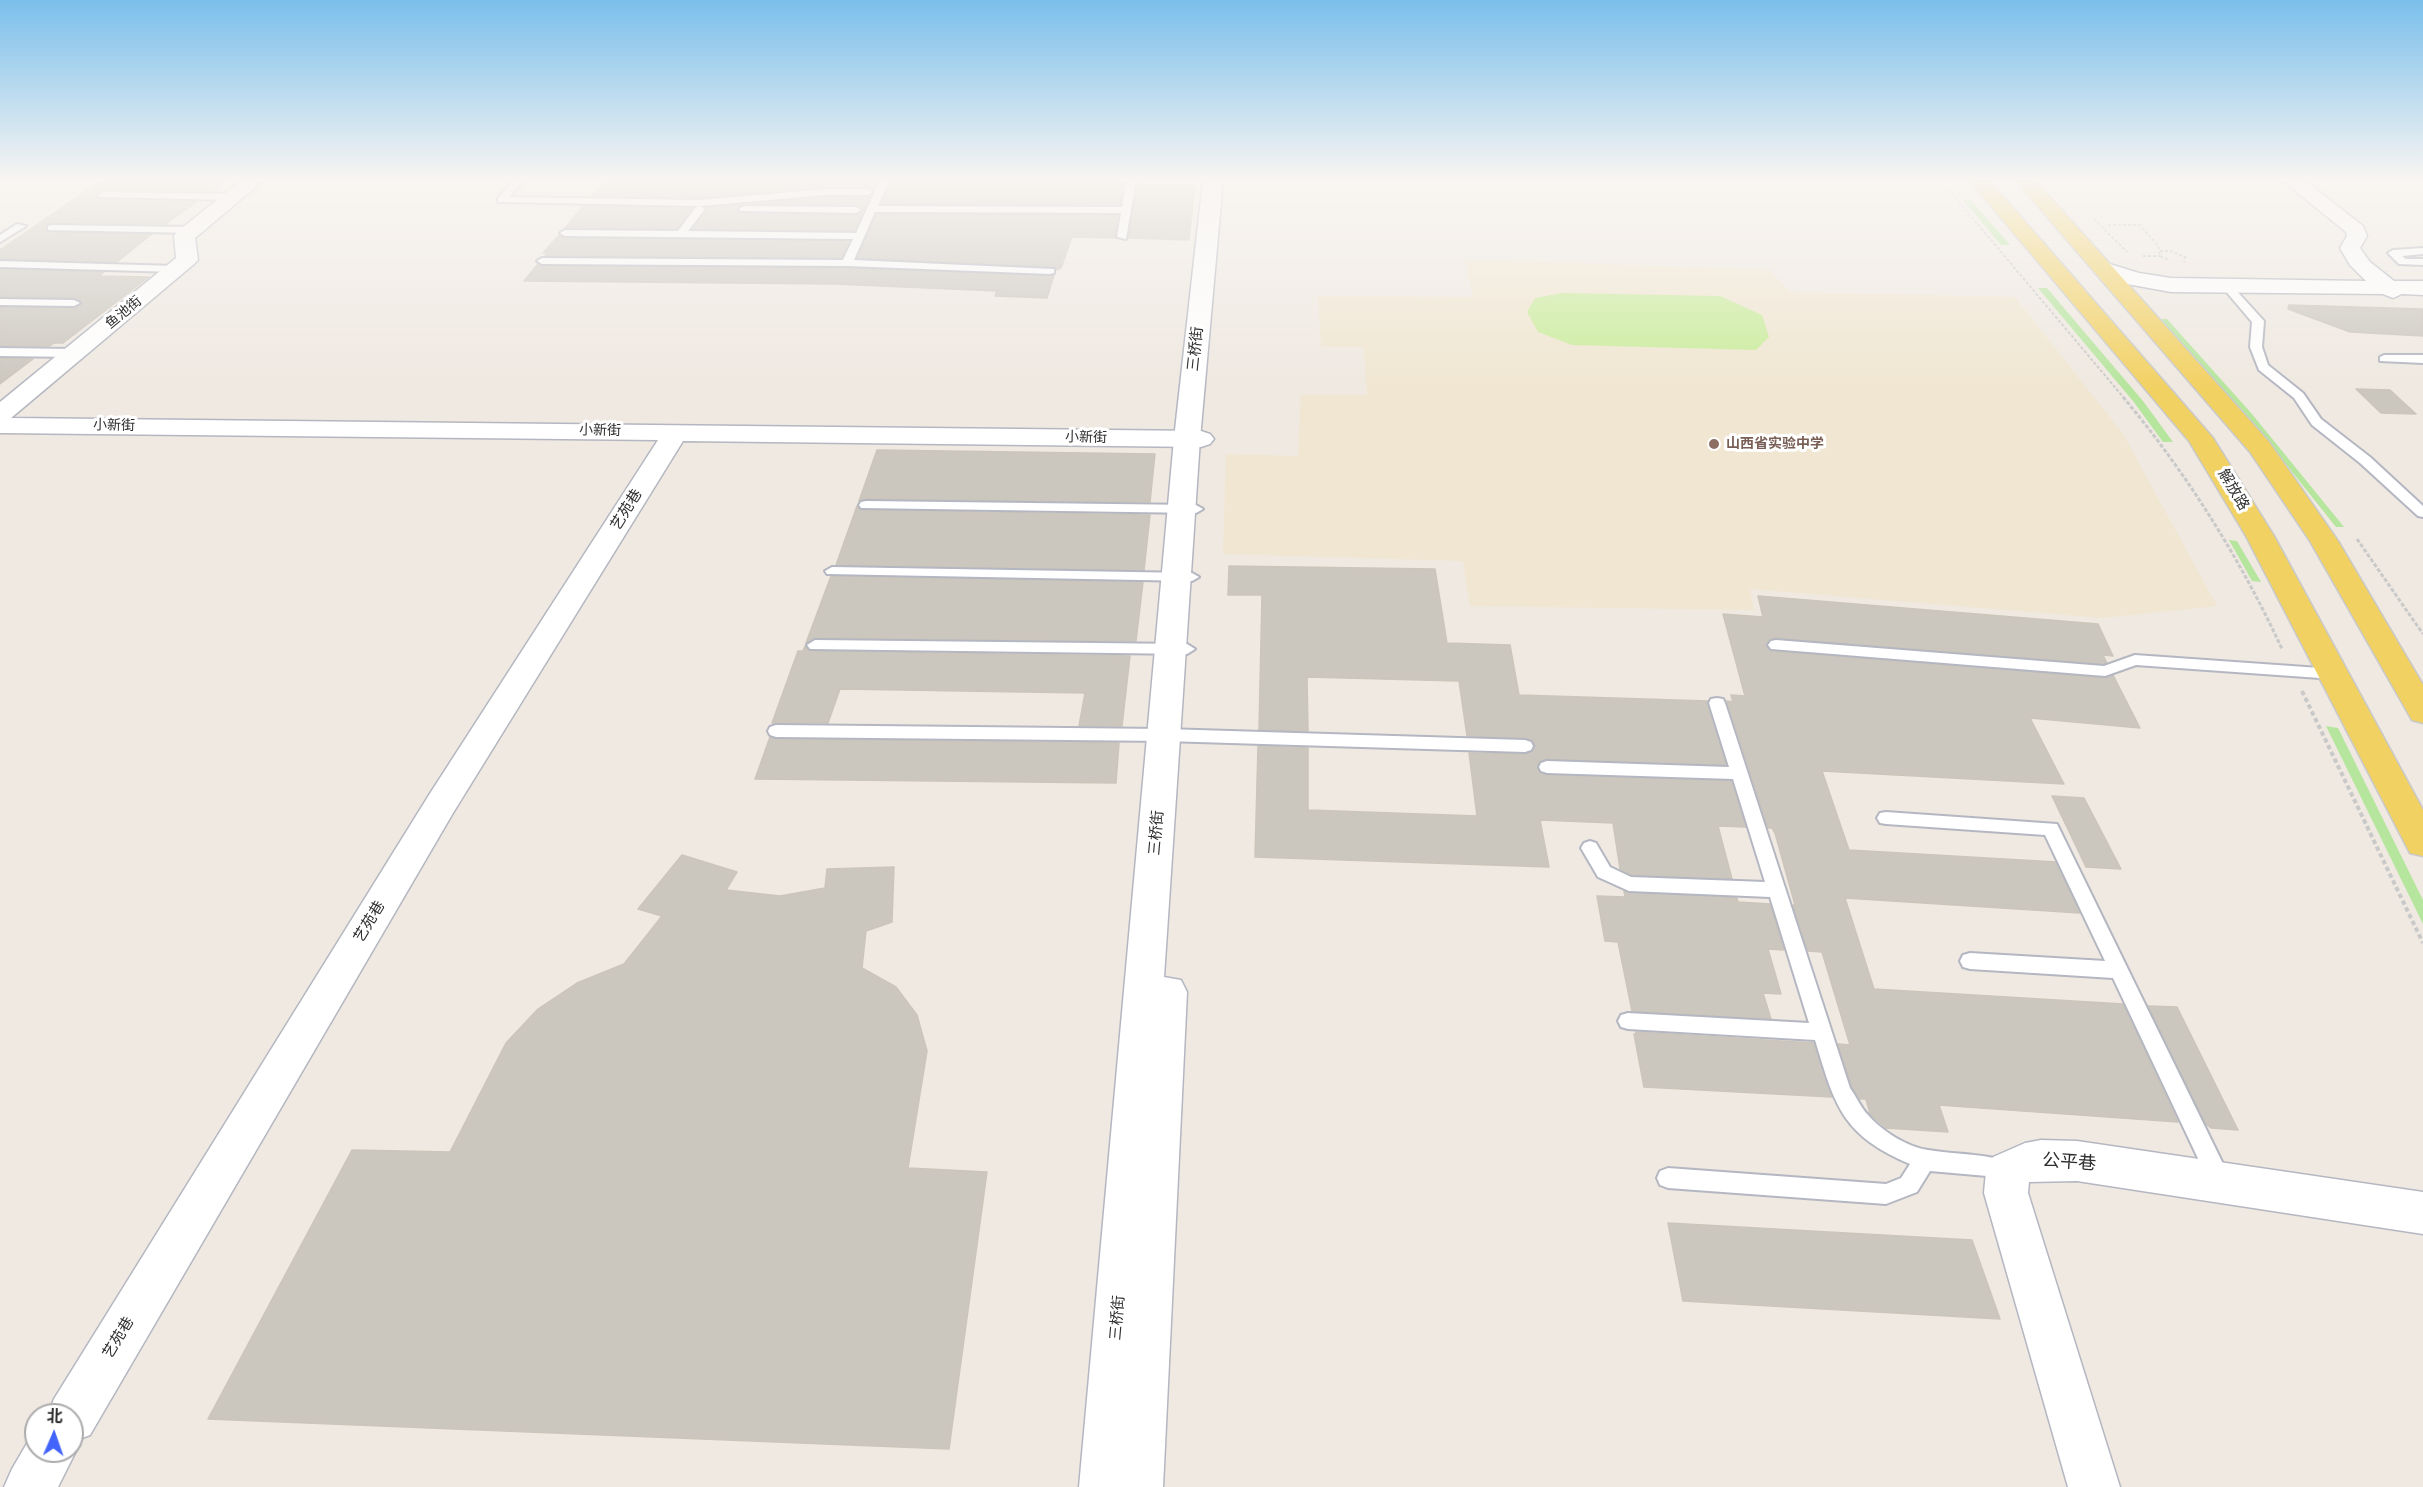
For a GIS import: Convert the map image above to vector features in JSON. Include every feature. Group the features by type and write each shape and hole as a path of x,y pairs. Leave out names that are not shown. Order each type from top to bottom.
{"main road":[{"name":"解放路","path":"2038,249 2200,438 2260,536 2423,843"},
{"path":"2087,249 2260,447 2287,484 2324,541 2423,712"}],"street":[{"path":"177,268 187,260 186,249"},
{"name":"三桥街","path":"1137,1487 1174,736 1208,249"},
{"name":"三桥街","path":"1194,439 1216,249"},
{"path":"2351,249 2362,266 2391,289"},
{"name":"鱼池街","path":"0,414 177,268"},
{"path":"2103,268 2135,279 2171,285 2391,289"},
{"path":"2135,304 2139,297 2147,292 2174,289 2423,289"},
{"name":"小新街","path":"0,425 1194,439"},
{"name":"艺苑巷","path":"80,1403 441,804 676,432"},
{"name":"三桥街","path":"1105,1487 1174,736"},
{"name":"公平巷","path":"2008,1171 2021,1163 2040,1159 2077,1161 2423,1214"},
{"path":"2008,1171 2006,1193 2094,1487"},
{"path":"30,1487 44,1463"}],"lane":[{"path":"847,263 854,249"},
{"path":"2423,251 2393,253 2403,262 2423,262"},
{"path":"542,261 847,263 1050,271"},
{"path":"0,264 177,268"},
{"path":"2229,289 2258,321 2256,347 2263,368 2299,396 2316,422 2365,460 2423,513"},
{"path":"0,302 74,303"},
{"path":"0,352 74,354"},
{"path":"2384,359 2423,360"},
{"path":"866,505 1189,509"},
{"path":"832,571 1184,577"},
{"path":"814,645 1179,649"},
{"path":"1776,645 2105,671 2135,660 2334,674"},
{"path":"1717,703 1841,1092 1860,1122 1889,1145 1924,1160 1987,1166 2008,1171"},
{"path":"776,731 1174,736 1525,746"},
{"path":"1547,767 1739,773"},
{"path":"1886,818 2051,829 2221,1183"},
{"path":"1590,848 1604,872 1629,884 1776,890"},
{"path":"1970,961 2119,970"},
{"path":"1628,1021 1822,1032"},
{"path":"1668,1178 1886,1194 1909,1185 1924,1160"}],"path":[{"path":"1999,249 2128,403 2178,467 2262,606 2423,943"},
{"path":"2160,256 2160,251 2179,253 2186,260 2182,264 2189,268"},
{"path":"2140,255 2160,256 2172,261"},
{"path":"2361,543 2423,634"}],"shaded area":[{"name":"山西省实验中学","path":"1465,259 1770,270 1790,292 2015,297 2123,434 2217,606 2103,618 1750,589 1754,610 1470,606 1463,561 1223,554 1226,454 1298,456 1301,395 1367,395 1364,347 1321,347 1318,296 1473,297"}],"green space":[{"path":"2038,288 2047,288 2143,401 2173,442 2163,442 2133,401"},
{"path":"1562,293 1720,296 1762,315 1769,337 1756,350 1572,345 1538,332 1527,312 1535,298"},
{"path":"2159,319 2167,319 2252,414 2344,527 2336,527 2245,413"},
{"path":"2229,540 2237,541 2261,582 2252,581"},
{"path":"2326,726 2338,728 2423,900 2423,924"}],"building":[{"path":"133,249 117,262 0,259 0,250"},
{"path":"546,249 846,249 842,258 545,256 547,253 543,253"},
{"path":"861,249 1068,249 1061,268 1056,270 1054,267 857,258"},
{"path":"538,264 542,266 847,268 1054,275 1047,298 995,296 997,291 833,284 524,281"},
{"path":"0,269 104,272 99,276 149,277 63,343 54,343 49,346 0,346 0,307 74,308 82,304 74,298 0,297"},
{"path":"2289,305 2423,309 2423,336 2350,332 2288,309"},
{"path":"0,358 33,359 0,384"},
{"path":"2356,389 2390,390 2416,414 2381,413"},
{"path":"877,450 1155,454 1150,502 866,499 859,501"},
{"path":"857,506 861,510 1150,515 1144,570 836,565"},
{"path":"1229,566 1435,569 1447,643 1510,645 1519,695 1708,701 1726,765 1547,759 1539,762 1537,768 1540,773 1547,775 1731,781 1746,827 1718,826 1732,879 1632,875 1620,869 1613,823 1540,820 1549,867 1255,857 1258,746 1308,748 1308,810 1477,816 1469,753 1525,754 1533,751 1535,745 1532,740 1525,738 1467,736 1459,681 1307,677 1308,731 1259,730 1262,595 1228,595"},
{"path":"831,576 1143,582 1136,641 815,638 806,643"},
{"path":"1758,596 2098,624 2113,656 2103,655 2107,663 2104,664 1776,638 1769,640 1766,645 1771,651 2105,678 2113,675 2140,728 2030,718 2064,784 1822,771 1849,850 2056,862 2080,913 1845,898 1874,989 2123,1004 2178,1122 1939,1105 1948,1132 1886,1128 1870,1114 1866,1099 1859,1099 1852,1087 1838,1044 1850,1045 1822,952 1808,951 1793,905 1795,905 1775,833 1772,828 1768,828 1727,701 1733,702 1731,695 1745,696 1723,614 1763,617"},
{"path":"805,646 810,651 1130,656 1122,726 1079,726 1085,693 840,689 828,723 772,723 798,651 803,651"},
{"path":"770,737 776,739 1119,743 1116,783 755,779"},
{"path":"2052,796 2084,798 2121,869 2086,867"},
{"path":"682,855 737,872 726,890 780,896 825,888 827,869 894,867 892,922 866,931 862,968 896,987 917,1015 927,1051 908,1168 987,1172 949,1449 208,1419 352,1150 450,1152 506,1043 538,1009 577,983 624,964 662,916 638,909"},
{"path":"1624,891 1737,898 1738,902 1770,904 1784,950 1768,949 1781,994 1763,993 1771,1019 1632,1011 1618,942 1605,941 1597,896 1625,897"},
{"path":"2148,1006 2177,1007 2238,1130 2211,1128 2206,1124"},
{"path":"1636,1032 1814,1043 1832,1097 1644,1087 1634,1034"},
{"path":"1668,1223 1972,1240 2000,1319 1683,1301"}],"place":[{"name":"山西省实验中学","path":"1714,444"}]}
